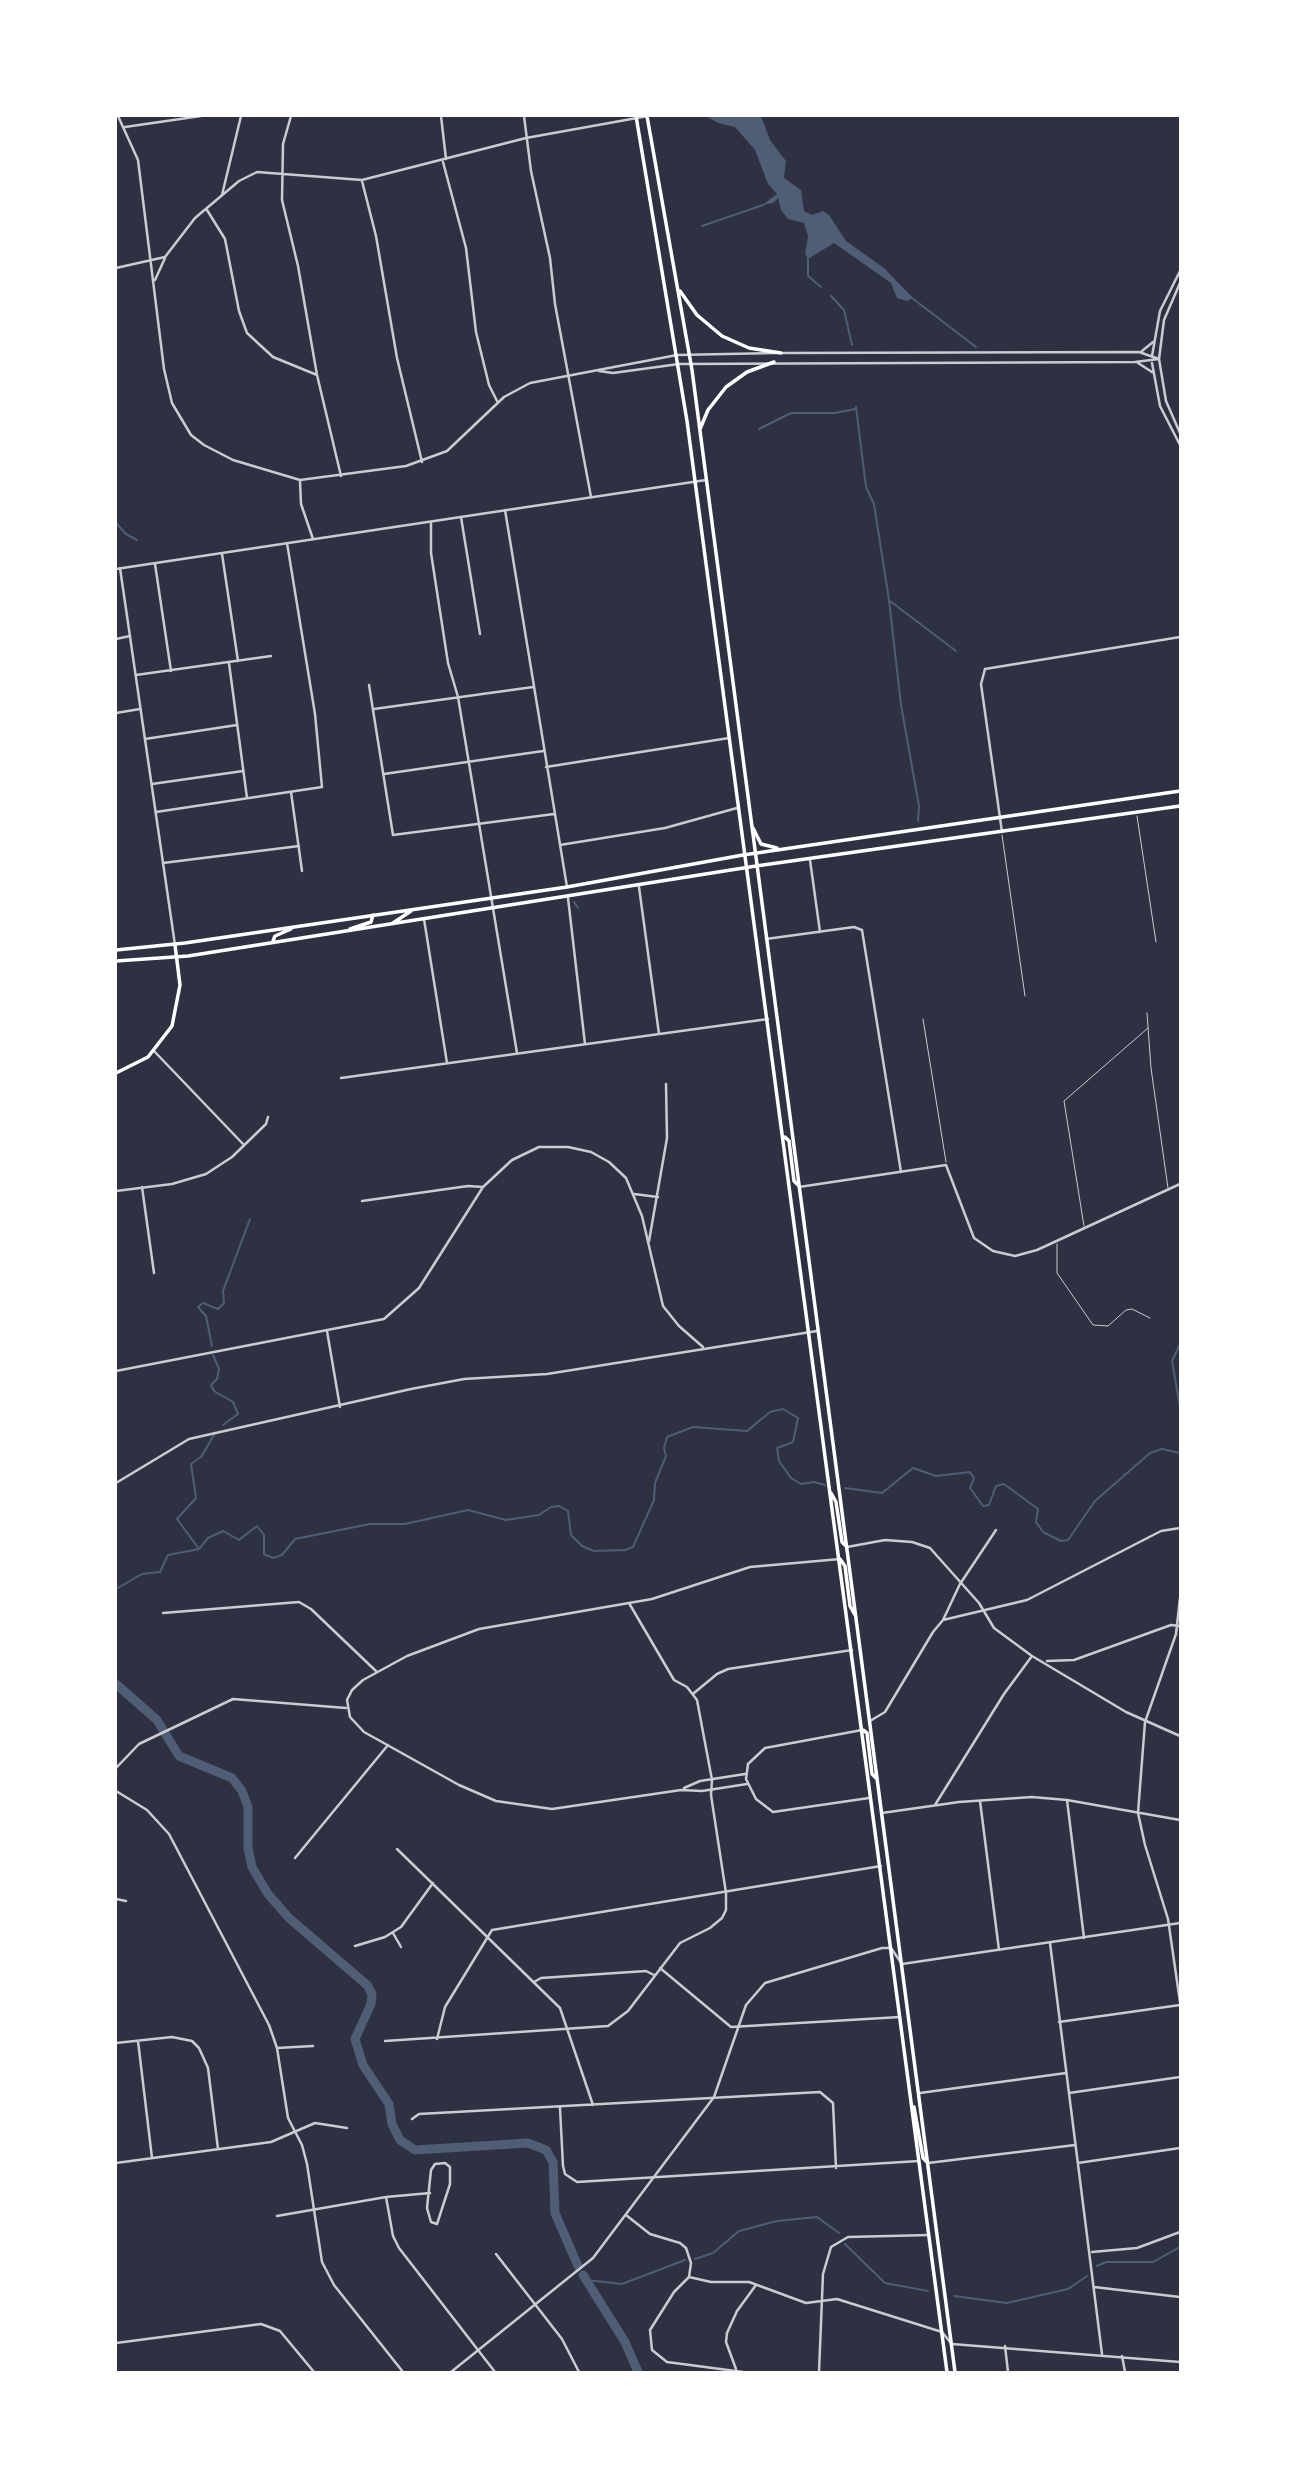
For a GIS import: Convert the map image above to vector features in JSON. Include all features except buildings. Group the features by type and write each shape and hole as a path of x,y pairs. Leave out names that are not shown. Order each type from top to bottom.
{"main road":[{"path":"648,116 700,431 955,2372"},
{"path":"636,117 677,355 743,855 784,1136 947,2372"},
{"path":"654,220 666,219"},
{"path":"678,288 697,315 722,335 749,348 781,353"},
{"path":"700,431 708,410 726,387 747,372 774,362"},
{"path":"712,620 724,618"},
{"path":"116,950 175,945 413,910 567,887 743,855 1181,791"},
{"path":"116,961 177,957 639,887 756,866 1181,806"},
{"path":"751,824 761,844 786,849"},
{"path":"393,923 394,919 407,916 413,910"},
{"path":"348,930 371,922 373,915"},
{"path":"273,941 275,936 292,928"},
{"path":"116,1073 133,1066 154,1051 177,1012 180,985 175,945"},
{"path":"784,1136 789,1141 794,1181 799,1187"},
{"path":"830,1492 836,1502 842,1542 847,1547"},
{"path":"840,1559 844,1561 850,1606 856,1616"},
{"path":"862,1730 867,1733 872,1774 877,1780"},
{"path":"912,2105 916,2110 923,2158 928,2163"}],"street":[{"path":"118,116 138,160 167,387 175,411 187,429 204,446 225,456 300,480 422,462 455,445 498,403 530,383 677,355 1139,352 1159,359"},
{"path":"123,127 201,116"},
{"path":"222,195 241,116"},
{"path":"291,116 284,135 282,200 298,266 317,375 341,475"},
{"path":"441,116 444,160 466,248 475,332 489,385 498,403"},
{"path":"524,116 591,497"},
{"path":"154,284 165,257 191,222 252,173 281,172 362,180 526,138 648,116"},
{"path":"362,180 376,236 397,358 422,462"},
{"path":"207,210 225,239 239,311 247,333 273,357 317,375"},
{"path":"116,268 165,257"},
{"path":"1181,271 1162,305 1152,355 1153,374 1163,413 1181,445"},
{"path":"1181,283 1163,327 1159,359 1166,401 1181,433"},
{"path":"1139,352 1153,342"},
{"path":"909,352 909,362"},
{"path":"1029,352 1030,362"},
{"path":"599,370 613,373 690,362 1135,362 1159,359"},
{"path":"1135,362 1146,366 1153,374"},
{"path":"300,480 301,504 313,538"},
{"path":"175,945 118,568 706,480"},
{"path":"505,510 567,887"},
{"path":"461,517 480,634"},
{"path":"431,522 431,553 444,640 470,761 517,1053"},
{"path":"156,812 321,787 315,714 287,543"},
{"path":"222,553 238,661"},
{"path":"155,563 171,671"},
{"path":"116,639 130,636"},
{"path":"1002,832 981,684 985,668 1181,637"},
{"path":"136,675 271,656"},
{"path":"229,663 247,798"},
{"path":"369,685 393,835 554,814"},
{"path":"374,709 533,687"},
{"path":"116,713 141,709"},
{"path":"145,739 237,725"},
{"path":"546,766 729,738"},
{"path":"384,774 543,751"},
{"path":"152,784 243,771"},
{"path":"291,792 302,871"},
{"path":"559,845 665,828 737,808"},
{"path":"163,863 299,846"},
{"path":"810,860 820,932"},
{"path":"639,887 659,1034"},
{"path":"568,898 585,1044"},
{"path":"424,919 447,1063"},
{"path":"766,939 857,927 864,933 901,1172"},
{"path":"341,1078 768,1018"},
{"path":"154,1051 245,1145"},
{"path":"649,1241 667,1138 666,1084"},
{"path":"116,1191 172,1184 206,1174 222,1166 245,1145 266,1124 268,1117"},
{"path":"116,1371 384,1319 406,1303 425,1280 484,1187 525,1152 539,1147 568,1147 591,1152 609,1161 626,1178 635,1194 649,1241 663,1306 679,1326 703,1347"},
{"path":"799,1187 946,1165 967,1225 980,1244 1000,1254 1015,1256 1058,1241 1181,1184"},
{"path":"362,1201 468,1186 484,1187"},
{"path":"142,1187 154,1273"},
{"path":"635,1194 658,1197"},
{"path":"327,1330 340,1407"},
{"path":"116,1483 189,1439 464,1379 547,1374 703,1347 818,1331"},
{"path":"943,1620 1027,1601 1161,1531 1181,1528"},
{"path":"870,1721 885,1712 943,1620 960,1584 996,1530"},
{"path":"847,1547 885,1540 921,1545 937,1553 994,1628 1032,1656 1145,1722 1181,1736"},
{"path":"746,1774 712,1780 681,1790 568,1808 538,1809 484,1797 354,1724 346,1708 352,1690 377,1672 407,1656 479,1629 629,1603 683,1590 750,1567 840,1559"},
{"path":"1059,2022 1181,2003 1170,1925 1144,1845 1138,1813 1145,1722 1179,1626 1181,1598"},
{"path":"163,1614 299,1602 311,1609 377,1672"},
{"path":"385,2041 603,2028 617,2022 680,1943 710,1928 722,1918 726,1893 710,1790 712,1780 694,1693 674,1680 629,1603"},
{"path":"1043,1661 1074,1660 1171,1625 1179,1626"},
{"path":"694,1693 727,1669 852,1650"},
{"path":"935,1805 1004,1694 1032,1656"},
{"path":"116,1768 132,1749 158,1734 241,1698 346,1708"},
{"path":"751,1794 746,1774 751,1759 771,1746 862,1730"},
{"path":"295,1858 388,1745"},
{"path":"681,1790 710,1790 747,1784"},
{"path":"736,1786 751,1794 766,1809 779,1813 872,1798"},
{"path":"116,1791 147,1810 169,1834 269,2025 277,2048 285,2105 307,2164 319,2250 327,2273 403,2372"},
{"path":"882,1813 935,1805 1032,1797 1066,1800 1181,1820"},
{"path":"1066,1800 1084,1938"},
{"path":"980,1801 999,1950"},
{"path":"397,1849 560,2008 593,2105"},
{"path":"437,2039 444,2007 487,1935 498,1928 881,1866"},
{"path":"355,1946 393,1933 407,1921 433,1884"},
{"path":"116,1899 126,1901"},
{"path":"451,2372 588,2263 714,2097 751,1997 769,1981 856,1954 891,1948 902,1964 1181,1923"},
{"path":"393,1933 401,1947"},
{"path":"1050,1943 1102,2354"},
{"path":"660,1968 722,2022 738,2027 901,2017"},
{"path":"534,1982 541,1978 646,1971 654,1975"},
{"path":"116,2043 182,2038 199,2048 208,2068 218,2149"},
{"path":"138,2041 152,2158"},
{"path":"277,2048 313,2046"},
{"path":"918,2093 1066,2073"},
{"path":"1069,2093 1181,2077"},
{"path":"412,2119 419,2114 812,2091 824,2094 833,2104 836,2168"},
{"path":"560,2107 563,2166 570,2179 586,2182 919,2161"},
{"path":"116,2163 271,2142 315,2123 348,2128"},
{"path":"928,2163 1075,2145"},
{"path":"1078,2163 1181,2148"},
{"path":"448,2164 450,2184 437,2224 431,2222 429,2215 430,2193 432,2166 448,2164"},
{"path":"277,2216 386,2197 430,2193"},
{"path":"386,2197 393,2236 399,2248 495,2372"},
{"path":"626,2215 650,2234 675,2239 686,2248 691,2263 689,2277 674,2292 650,2330 652,2350 667,2361 743,2372"},
{"path":"1091,2252 1137,2248 1181,2232"},
{"path":"819,2372 825,2263 835,2243 848,2237 929,2235"},
{"path":"496,2254 562,2339 579,2372"},
{"path":"689,2277 757,2284 796,2301 849,2302 942,2332 952,2344 1181,2362"},
{"path":"736,2369 726,2342 727,2333 737,2311 757,2284"},
{"path":"1094,2287 1181,2297"},
{"path":"116,2343 261,2324 281,2331 314,2372"},
{"path":"1004,2346 1008,2372"},
{"path":"1122,2356 1125,2372"}],"lane":[{"path":"1136,812 1156,942"},
{"path":"1002,832 1025,996"},
{"path":"1147,1013 1168,1190"},
{"path":"923,1019 946,1165"},
{"path":"1084,1228 1064,1101 1148,1028"},
{"path":"1058,1241 1057,1273 1093,1325 1108,1325 1126,1310 1132,1309 1150,1318"}],"water":[{"path":"706,116 761,116 770,140 786,161 784,178 801,190 804,211 812,215 823,211 829,215 846,241 884,268 913,298 907,301 897,298 891,283 834,243 808,259 805,254 808,236 804,223 788,219 781,210 778,198 773,203 762,205 777,194 768,184 755,150 735,127 718,123"}],"waterway":[{"path":"702,226 763,205"},
{"path":"808,259 808,276 821,287"},
{"path":"831,296 844,310 852,345"},
{"path":"912,298 976,347"},
{"path":"856,407 866,487 874,504 889,600 901,705 919,806 918,821"},
{"path":"759,429 791,413 835,413 855,409"},
{"path":"116,523 126,534 137,540"},
{"path":"890,601 956,651"},
{"path":"574,902 578,908"},
{"path":"212,1346 206,1316 198,1307 203,1303 218,1309 224,1303 223,1291 250,1219"},
{"path":"1180,1344 1172,1361 1180,1407"},
{"path":"213,1355 219,1369 217,1379 211,1385 214,1391 233,1402 238,1414 223,1425"},
{"path":"116,1589 142,1574 160,1572 168,1555 199,1549 208,1538 223,1531 239,1540 257,1526 264,1535 264,1554 273,1558 282,1555 295,1539 370,1524 405,1524 468,1510 506,1520 539,1515 551,1507 559,1506 568,1511 571,1535 582,1546 594,1551 625,1550 633,1547 654,1500 655,1483 666,1456 664,1448 667,1437 693,1427 747,1431 770,1412 783,1409 798,1418 793,1442 777,1448 779,1461 791,1478 801,1484 814,1482 825,1485"},
{"path":"199,1549 177,1519 196,1498 191,1464 201,1457 214,1435"},
{"path":"845,1488 882,1493 913,1468 936,1476 970,1472 974,1478 970,1488 983,1506 989,1505 996,1486 1004,1484 1038,1509 1036,1522 1043,1532 1061,1541 1068,1540 1095,1501 1150,1453 1162,1449 1180,1453"},
{"path":"116,1684 157,1720 179,1756 232,1778 242,1791 248,1807 248,1848 252,1867 268,1894 289,1918 367,1985 372,1994 371,2004 355,2039 363,2065 389,2104 392,2124 400,2140 415,2150 528,2143 546,2150 553,2162 555,2213 578,2266"},
{"path":"695,2259 713,2253 739,2231 777,2221 817,2217 839,2233"},
{"path":"845,2244 885,2283 928,2291"},
{"path":"1097,2266 1106,2262 1153,2262 1180,2247"},
{"path":"587,2280 622,2284 685,2260"},
{"path":"583,2275 625,2342 638,2372"},
{"path":"954,2296 1007,2303 1068,2289 1087,2276"}]}
